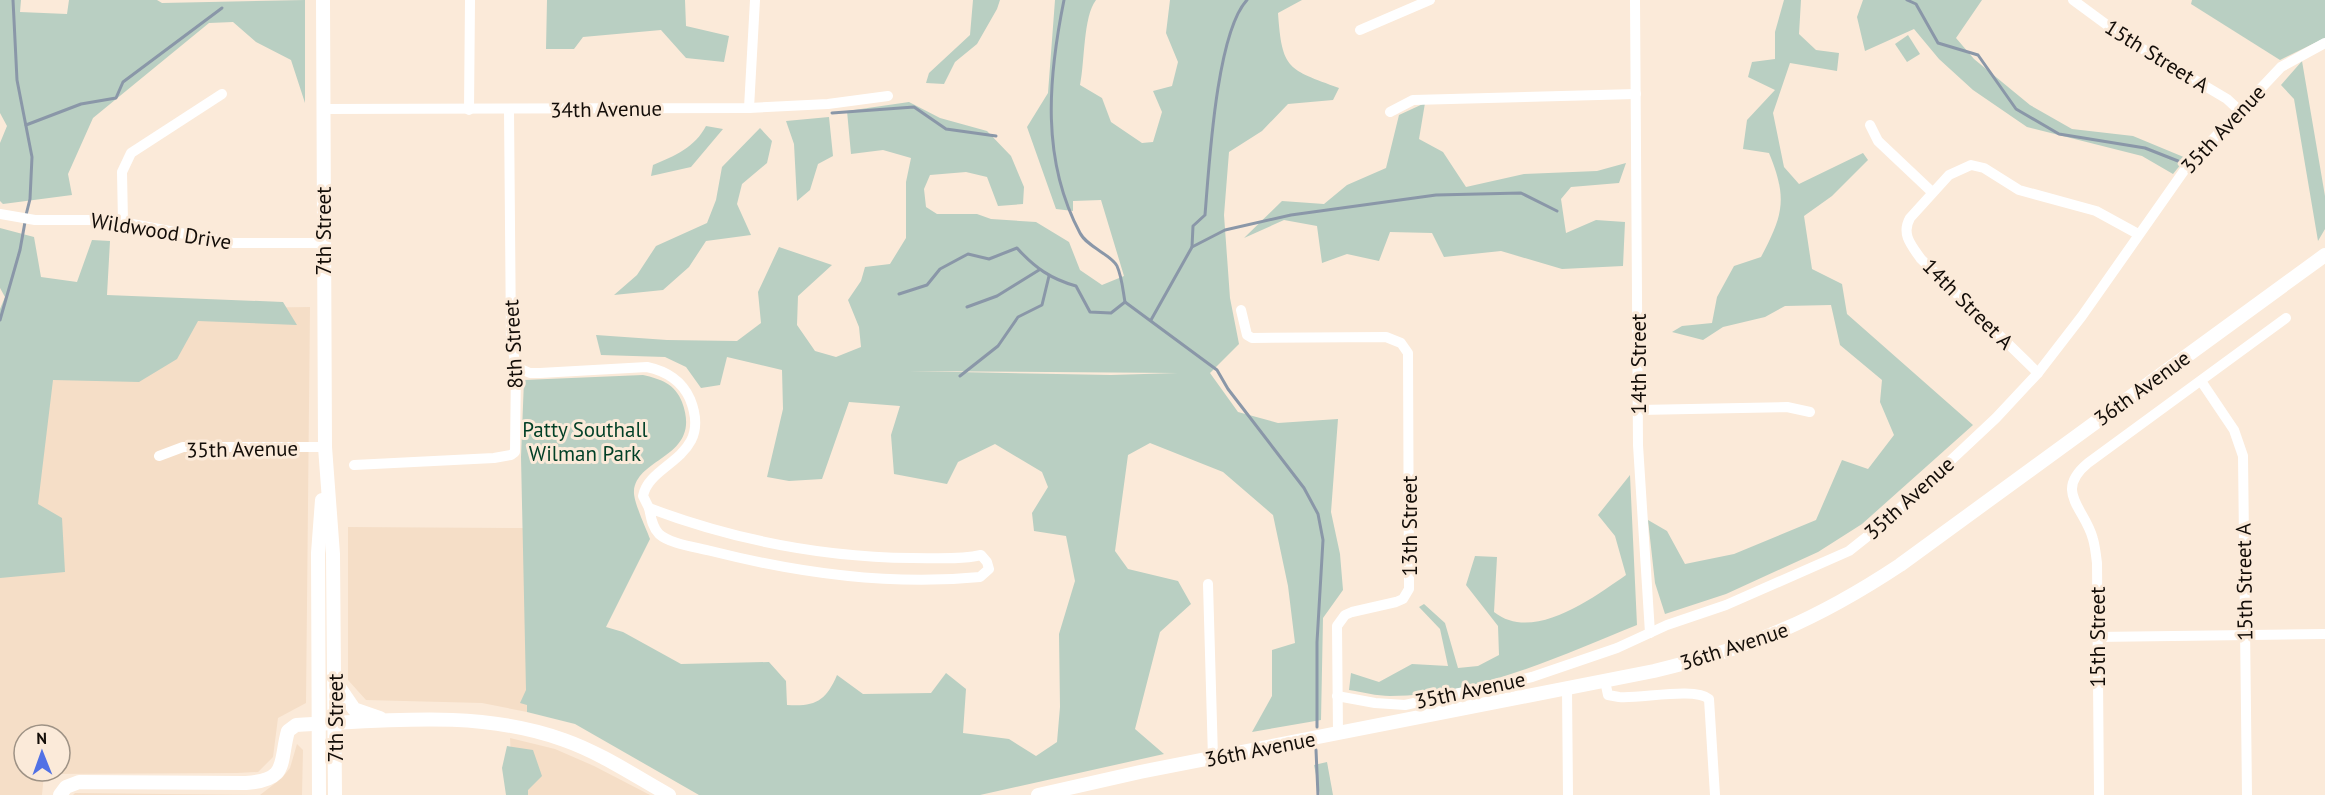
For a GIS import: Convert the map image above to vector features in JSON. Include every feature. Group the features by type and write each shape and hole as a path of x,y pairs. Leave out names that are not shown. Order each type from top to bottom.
{"street":[{"name":"7th Street","path":"319,795 318,553 325,462 323,0"},
{"path":"469,110 470,0"},
{"path":"749,108 755,0"},
{"path":"1360,30 1430,0"},
{"name":"14th Street","path":"1635,0 1640,485 1650,633"},
{"name":"15th Street A","path":"2073,0 2126,39 2227,99 2240,111"},
{"name":"35th Avenue","path":"1337,696 1391,705 1419,703 1532,677 1617,648 1786,581 1849,551 1883,524 1978,435 2038,373 2082,316 2186,168 2281,67 2325,43"},
{"path":"123,222 122,172 131,153 222,94"},
{"path":"1390,112 1413,100 1636,94"},
{"name":"34th Avenue","path":"323,109 749,108 828,105 888,96"},
{"name":"8th Street","path":"354,465 511,455 517,442 516,367 511,340 509,110"},
{"path":"1870,125 1878,141 1932,192 1957,169 1975,166 2019,190 2096,211 2138,234"},
{"name":"14th Street A","path":"1932,192 1911,218 1906,231 1911,246 1921,259 2038,373"},
{"name":"Wildwood Drive","path":"0,214 35,220 86,219 123,222 224,242 323,243"},
{"name":"36th Avenue","path":"1038,795 1674,667 1784,632 1840,603 1946,533 2325,255"},
{"name":"13th Street","path":"1241,310 1247,335 1260,340 1386,337 1401,343 1408,353 1410,589 1403,599 1396,602 1345,615 1337,626 1338,734"},
{"name":"36th Avenue","path":"2072,484 2078,471 2088,463 2286,318"},
{"path":"516,367 530,373 647,367 658,370 680,383 693,409 691,441 678,458 646,485 642,496 649,508 654,528 666,538 742,559 850,577 904,579 980,577 989,569 981,555 872,557 811,551 747,539 688,523 649,508"},
{"name":"15th Street A","path":"2201,381 2234,430 2243,456 2247,795"},
{"path":"1639,410 1787,407 1809,412"},
{"name":"35th Avenue","path":"159,456 183,447 325,447"},
{"name":"7th Street","path":"325,462 333,555 335,795"},
{"name":"15th Street","path":"2072,484 2074,502 2093,539 2097,562 2099,795"},
{"path":"799,570 813,566 816,556 811,551"},
{"path":"1208,584 1213,758"},
{"path":"2096,637 2325,634"},
{"path":"334,680 354,709 387,721"},
{"path":"1605,681 1608,695 1619,697 1705,696 1709,699 1712,713 1715,795"},
{"path":"1568,689 1568,795"},
{"path":"60,795 66,787 79,782 246,783 266,781 279,772 283,764 286,736 291,727 387,721 468,720 525,728 583,748 669,795"}],"shaded area":[{"path":"310,307 306,703 278,718 273,757 258,772 72,774 72,723 12,723 12,783 43,783 42,795 0,795 0,311"},
{"path":"348,527 524,528 527,712 482,703 366,700 348,680"},
{"path":"510,738 555,749 650,795 513,795"},
{"path":"297,744 303,750 302,795 260,795 282,778 290,768"},
{"path":"75,793 260,795 73,795"}],"green space":[{"path":"0,0 21,0 20,12 67,14 69,0 157,0 162,3 305,0 305,103 291,60 256,42 233,22 209,23 93,118 68,174 72,195 3,204 0,201 0,143 7,126 0,113"},
{"path":"547,0 685,0 686,26 729,36 724,62 686,58 661,30 583,37 574,49 546,49"},
{"path":"973,0 1000,0 977,44 955,62 944,84 926,83 929,73 970,35"},
{"name":"Patty Southall Wilman Park","path":"1055,0 1096,0 1089,17 1080,85 1102,98 1111,122 1142,143 1153,142 1162,112 1153,91 1172,86 1178,62 1166,33 1170,0 1302,0 1278,13 1282,46 1286,57 1298,71 1339,88 1333,100 1288,104 1262,131 1229,152 1224,215 1230,298 1239,344 1210,373 1238,412 1278,423 1338,419 1331,512 1340,554 1343,590 1323,618 1321,720 1252,732 1272,696 1272,650 1295,643 1288,586 1273,515 1223,472 1150,443 1128,455 1115,551 1128,569 1178,581 1191,604 1160,632 1135,729 1164,754 980,795 699,795 575,724 527,712 527,705 520,703 526,690 521,457 524,380 643,375 661,381 679,396 686,420 684,435 677,446 638,479 634,495 650,539 606,627 623,632 681,664 769,662 786,681 787,705 805,705 818,700 828,691 837,675 863,694 931,693 946,673 966,689 963,733 1009,739 1036,756 1057,742 1060,707 1059,634 1075,581 1066,536 1034,531 1032,513 1048,487 1042,472 995,444 958,462 947,484 894,474 891,435 900,406 849,402 822,479 789,481 767,477 783,409 782,370 727,357 720,385 701,388 686,367 665,357 601,355 596,335 667,340 737,341 761,323 758,292 779,247 832,265 798,296 797,325 815,351 836,357 861,347 859,327 848,300 861,281 865,267 890,264 906,238 906,182 911,158 883,150 851,154 847,111 909,102 940,118 987,131 1011,156 1024,187 1023,204 998,206 987,177 966,172 930,175 924,189 926,207 937,214 977,214 991,219 1036,222 1069,242 1080,270 1102,285 1124,276 1101,200 1073,201 1073,211 1056,209 1027,127 1048,93","holes":["908,371 1178,373 1111,375"]},
{"path":"1784,0 1801,0 1799,34 1816,50 1839,53 1837,71 1790,63 1773,113 1784,167 1799,184 1863,153 1868,160 1832,196 1804,216 1812,269 1842,284 1847,314 1973,425 1862,524 1818,552 1726,594 1665,614 1655,583 1648,520 1667,531 1685,564 1734,554 1816,520 1842,460 1868,469 1894,435 1880,402 1882,380 1840,345 1831,305 1785,306 1765,317 1723,327 1703,340 1672,332 1682,326 1712,323 1717,297 1734,266 1761,257 1774,230 1781,195 1769,153 1743,149 1747,120 1775,90 1748,77 1752,62 1775,59 1775,32"},
{"path":"1863,0 1982,0 1956,38 1974,59 2030,105 2072,129 2133,136 2186,158 2173,174 2142,156 2027,127 1973,90 1939,59 1914,29 1865,51 1857,17"},
{"path":"2192,0 2325,0 2325,38 2280,60 2191,4"},
{"path":"1908,35 1920,54 1907,62 1895,44"},
{"path":"2302,61 2325,196 2325,229 2318,241 2294,99 2281,85"},
{"path":"1425,103 1419,139 1443,152 1466,187 1524,174 1597,171 1626,163 1619,183 1571,187 1561,199 1566,233 1596,220 1625,222 1623,266 1562,269 1501,251 1444,257 1432,233 1390,232 1379,261 1347,254 1322,263 1317,226 1284,220 1244,238 1282,201 1324,204 1347,185 1386,168 1399,115"},
{"path":"829,117 833,156 818,164 810,190 797,201 794,144 786,121"},
{"path":"706,126 723,129 691,167 651,176 653,165 690,145"},
{"path":"760,128 772,141 767,163 742,184 737,204 751,235 706,241 689,267 663,290 614,295 637,275 656,246 707,223 716,200 722,167"},
{"path":"0,228 34,237 41,277 77,282 92,240 110,241 107,295 283,302 297,325 198,321 177,359 139,382 53,380 38,504 62,518 65,572 0,578 0,309 5,297 0,288"},
{"path":"1630,475 1637,625 1548,661 1486,682 1422,694 1390,696 1349,690 1351,673 1379,682 1412,664 1448,666 1440,629 1419,607 1424,604 1445,623 1458,668 1478,666 1499,655 1498,626 1466,585 1475,556 1497,557 1494,612 1510,620 1526,623 1562,614 1597,595 1626,575 1615,536 1598,515"},
{"path":"507,746 533,750 542,776 528,790 528,795 506,795 502,768"},
{"path":"1327,762 1333,795 1320,795 1314,765"}],"waterway":[{"path":"13,0 17,80 32,157 30,199 26,215"},
{"path":"1064,0 1054,59 1051,119 1059,177 1067,205 1080,233 1088,243 1110,258 1117,266 1125,302 1217,370 1228,389 1304,488 1318,514 1323,540 1317,642 1317,727"},
{"path":"1192,247 1193,226 1205,215 1212,135 1221,70 1236,17 1247,0"},
{"path":"1907,0 1916,4 1938,43 1978,55 2016,109 2059,134 2145,148 2178,161"},
{"path":"26,125 81,104 116,98 123,82 222,8"},
{"path":"832,113 914,107 946,129 996,136"},
{"path":"1151,320 1192,247 1225,230 1291,215 1436,195 1521,193 1557,211"},
{"path":"0,320 20,250 25,222"},
{"path":"899,294 927,285 940,269 968,254 989,259 1017,248 1044,272 1076,286 1090,312 1111,313 1125,302"},
{"path":"967,307 997,296 1039,270"},
{"path":"960,376 998,346 1018,317 1042,305 1049,276"},
{"path":"1316,750 1318,795"}]}
